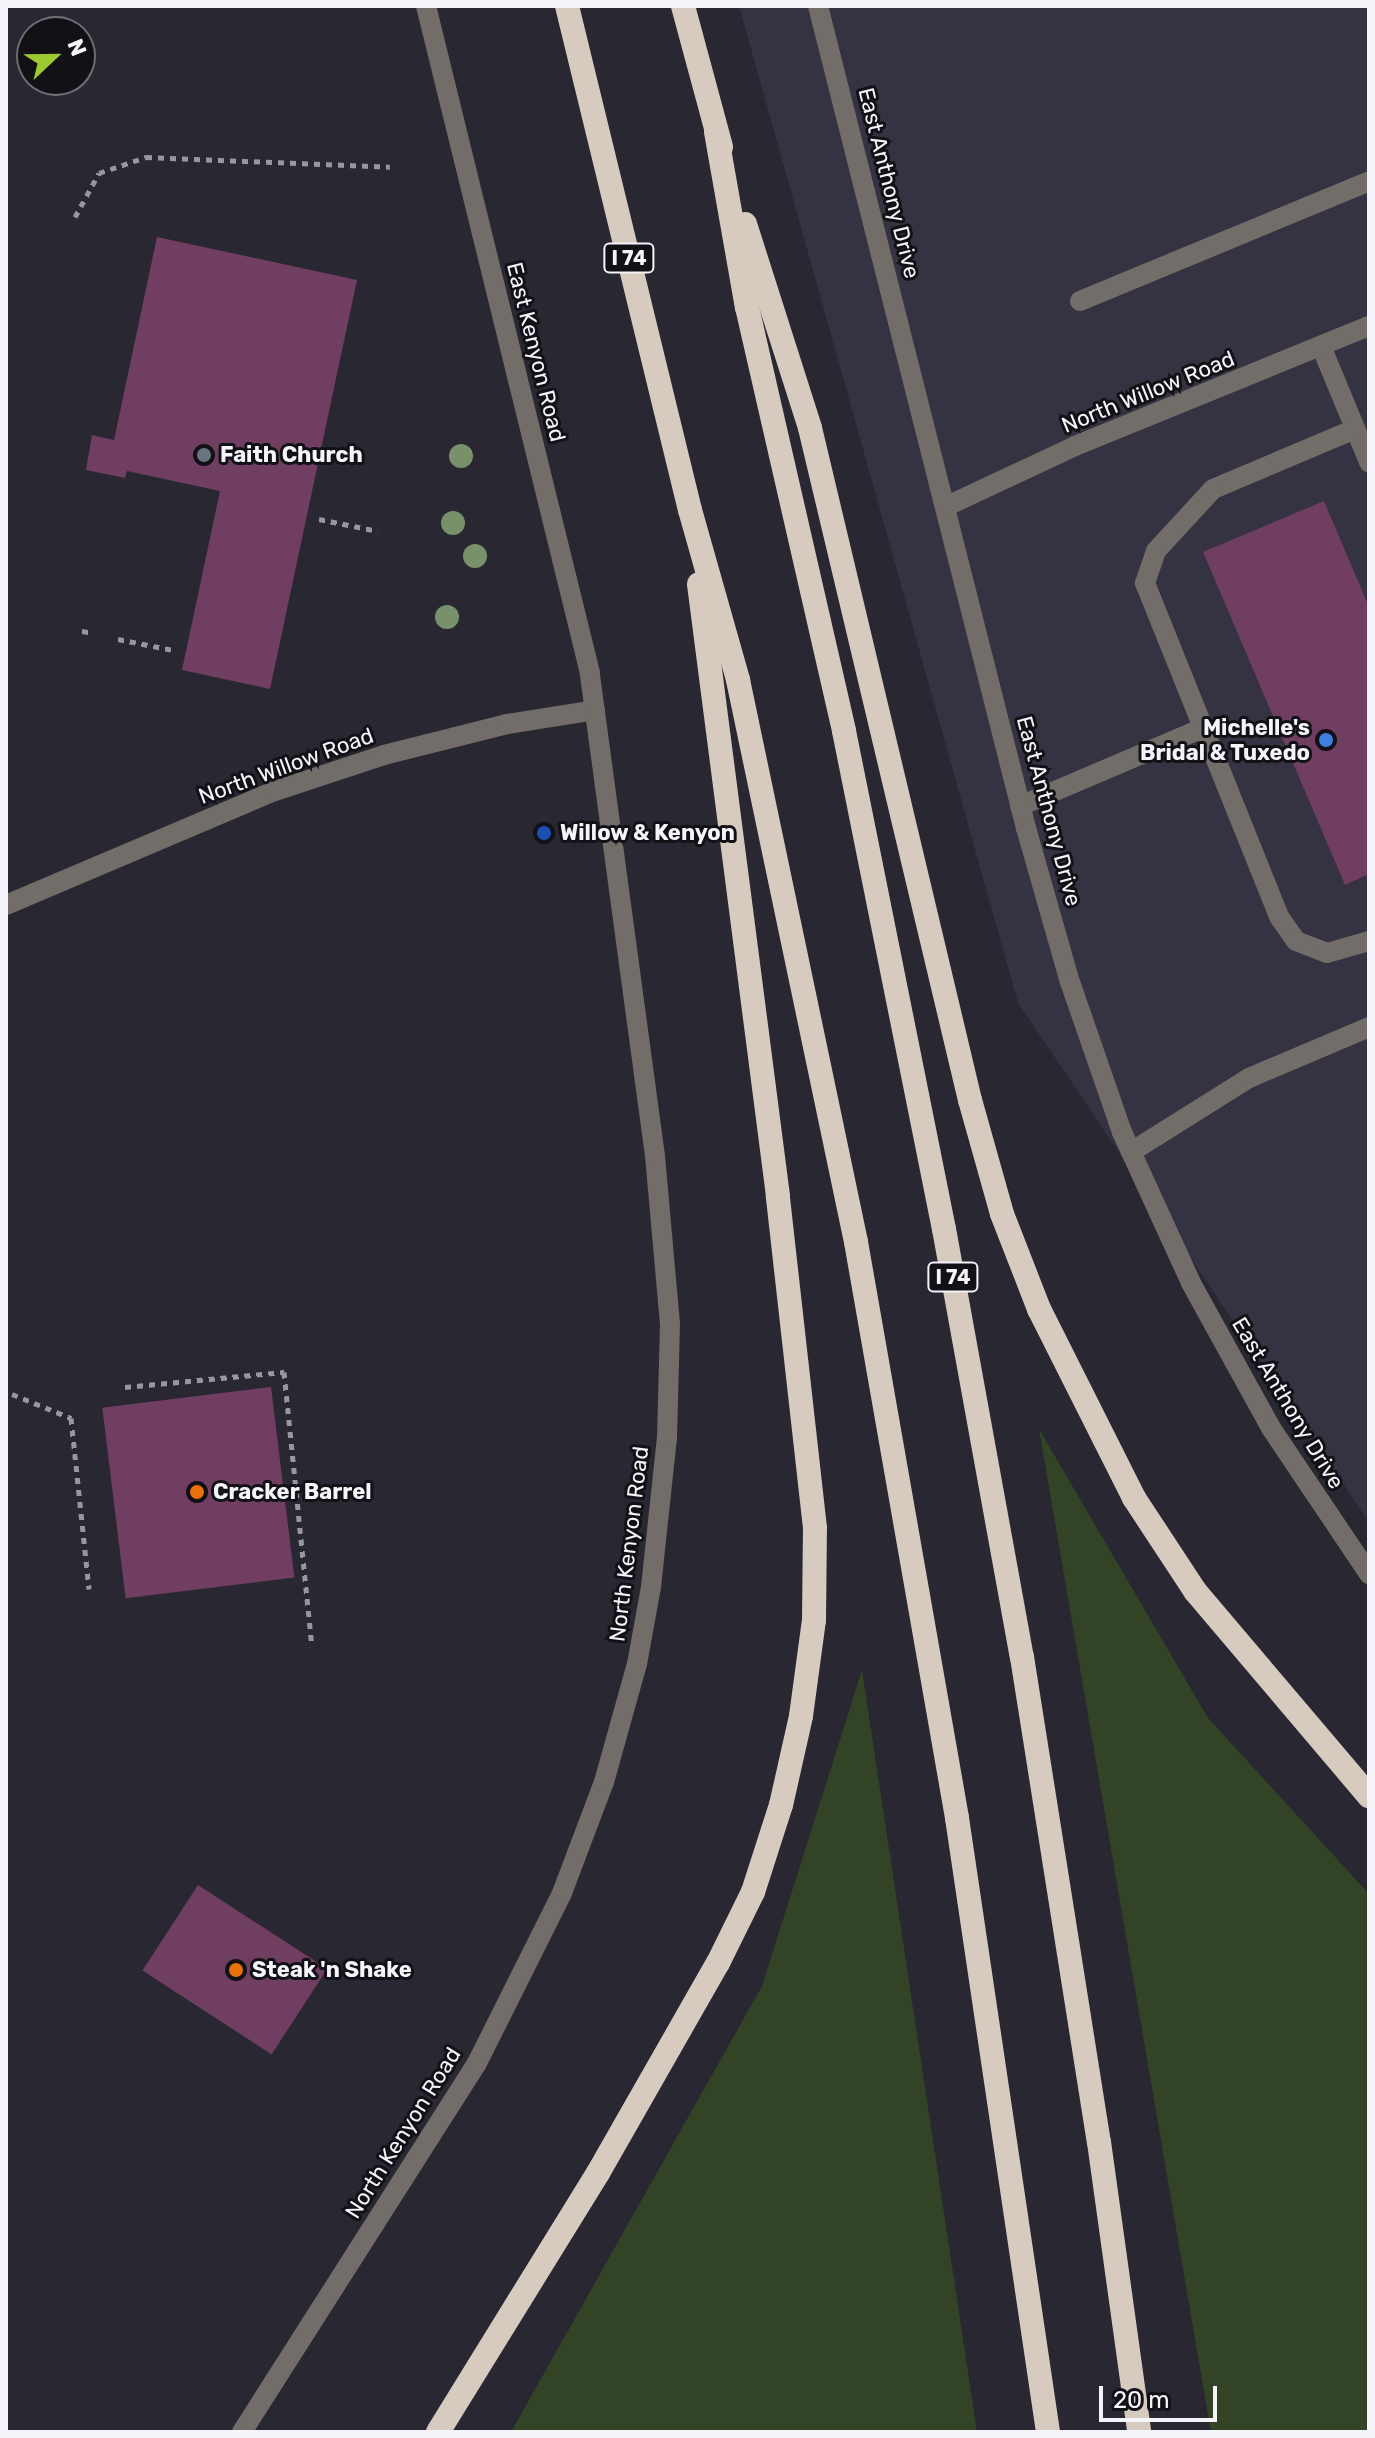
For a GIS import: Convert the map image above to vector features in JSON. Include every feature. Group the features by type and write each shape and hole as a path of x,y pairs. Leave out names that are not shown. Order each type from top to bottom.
{"highway":[{"name":"I 74","path":"567,6 690,510 741,695 856,1242 957,1818 1048,2432"},
{"name":"I 74","path":"683,6 716,132 747,307 844,731 947,1244 1022,1657 1099,2142 1139,2432"},
{"path":"716,132 810,428 970,1100 1002,1214 1039,1309 1134,1498 1195,1591 1369,1796"},
{"path":"438,2432 605,2160 718,1963 753,1892 781,1805 812,1633 815,1528 778,1196 690,510"}],"street":[{"name":"East Kenyon Road","path":"426,6 595,710"},
{"name":"East Anthony Drive","path":"818,6 947,506 1020,806 1070,982 1131,1152 1191,1283 1271,1428 1369,1574"},
{"path":"1080,301 1369,181"},
{"name":"North Willow Road","path":"947,506 1075,446 1369,326"},
{"path":"1321,346 1369,462"},
{"path":"1355,429 1213,489 1156,551 1145,583 1280,918 1296,941 1327,953 1369,941"},
{"name":"North Willow Road","path":"6,905 275,791 372,759 507,724 595,710"},
{"name":"North Kenyon Road","path":"242,2432 477,2063 531,1963 604,1782 637,1664 651,1587 667,1438 670,1324 655,1156 595,710"},
{"path":"1020,806 1203,728"},
{"path":"1131,1152 1249,1078 1369,1027"}],"path":[{"path":"75,217 99,173 146,157 390,167"},
{"path":"319,519 378,531"},
{"path":"82,631 93,633"},
{"path":"118,639 173,650"},
{"path":"125,1387 284,1372 312,1647"},
{"path":"12,1394 71,1418 89,1589"}],"shaded area":[{"path":"739,6 1369,6 1369,1522 1018,1003"}],"green space":[{"path":"1039,1429 1208,1718 1369,1894 1369,2432 1211,2432"},
{"path":"862,1670 977,2432 511,2432 762,1986"}],"building":[{"name":"Faith Church","path":"157,237 357,280 270,689 182,670 220,491 127,471 125,478 86,470 92,435 114,440"},
{"name":"Michelle's Bridal & Tuxedo","path":"1324,501 1369,607 1369,874 1345,885 1203,552"},
{"name":"Cracker Barrel","path":"271,1387 294,1578 126,1598 102,1408"},
{"name":"Steak 'n Shake","path":"198,1885 327,1969 272,2054 142,1971"}],"place":[{"name":"Faith Church","path":"204,455"},
{"name":"Michelle's Bridal & Tuxedo","path":"1326,740"},
{"name":"Willow & Kenyon","path":"544,833"},
{"name":"Cracker Barrel","path":"197,1492"},
{"name":"Steak 'n Shake","path":"236,1970"}]}
